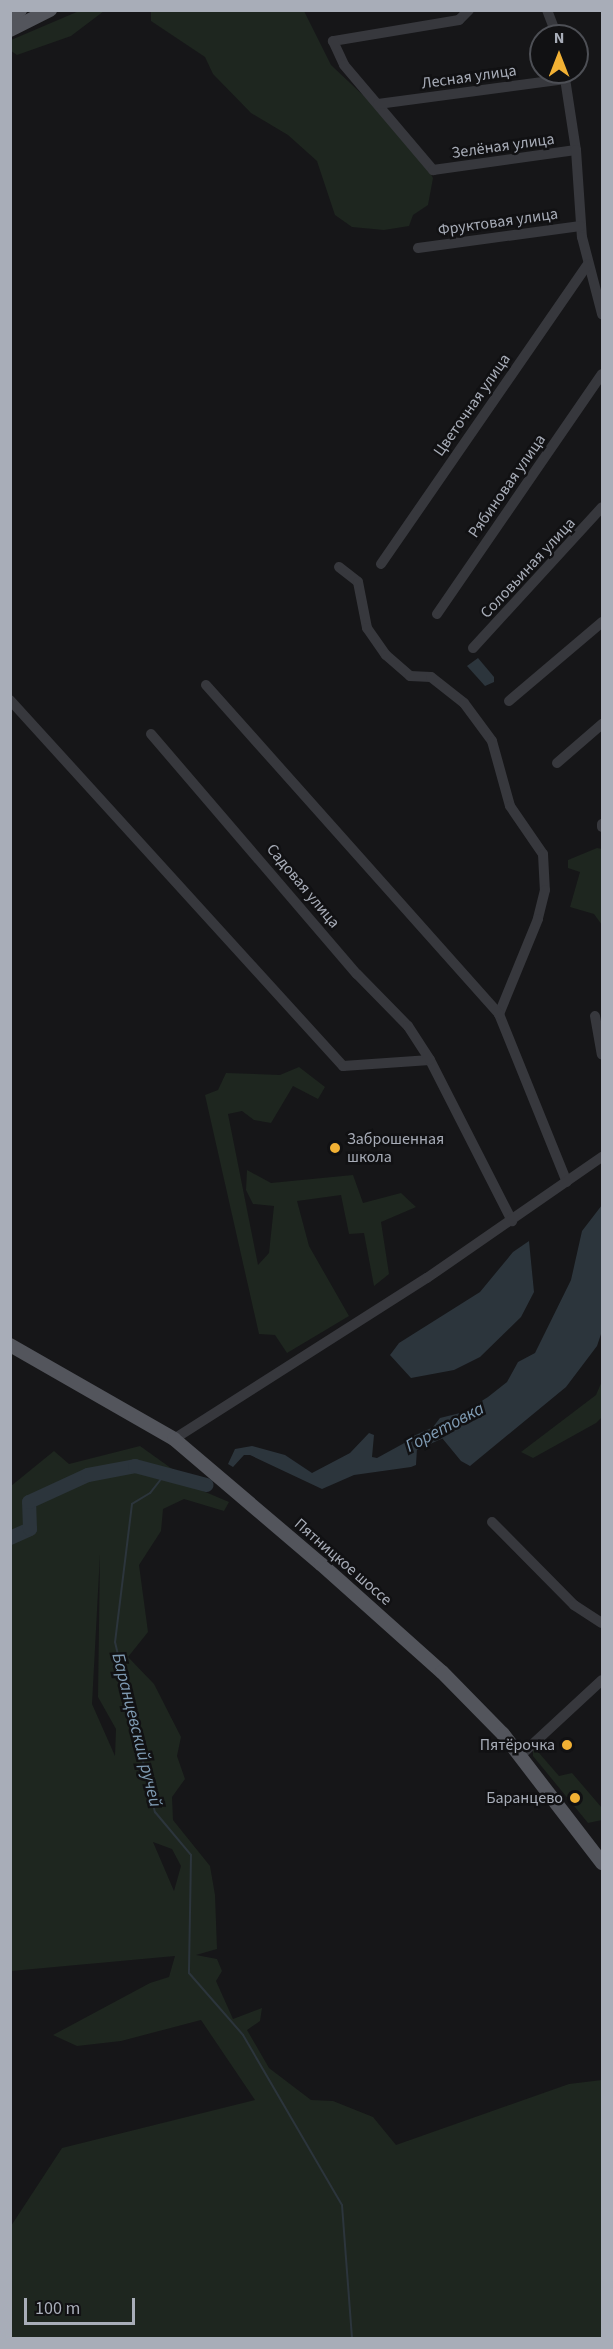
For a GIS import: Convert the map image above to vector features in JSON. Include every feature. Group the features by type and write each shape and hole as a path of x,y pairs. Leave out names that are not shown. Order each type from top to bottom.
{"main road":[{"path":"10,16 20,10"},
{"path":"10,30 50,10"},
{"name":"Пятницкое шоссе","path":"10,1345 174,1439 442,1672 520,1755 603,1863"}],"street":[{"path":"378,104 344,65 333,40 459,20 469,10"},
{"name":"Лесная улица","path":"378,104 529,81"},
{"path":"565,84 576,150 581,226 588,264 603,314"},
{"name":"Зелёная улица","path":"378,104 433,170 576,150"},
{"name":"Фруктовая улица","path":"418,248 581,226"},
{"name":"Цветочная улица","path":"381,564 588,264"},
{"name":"Рябиновая улица","path":"437,614 603,374"},
{"name":"Соловьиная улица","path":"473,648 603,507"},
{"path":"339,567 358,582 367,628 386,655 410,676 431,677 464,703 492,741 510,806 543,854 545,890 538,920 499,1014"},
{"path":"509,701 603,622"},
{"path":"206,685 499,1014 567,1182"},
{"path":"10,700 343,1066 430,1060"},
{"path":"557,764 603,724"},
{"name":"Садовая улица","path":"151,734 357,974 408,1026 430,1060 512,1221"},
{"path":"595,1016 603,1054"},
{"path":"174,1439 512,1221 603,1157"},
{"path":"492,1522 574,1605 603,1623"},
{"path":"520,1755 603,1680"}],"shaded area":[{"path":"79,11 104,11 71,36 17,55 11,51 11,40"},
{"path":"151,11 304,11 331,65 401,131 424,161 433,178 428,205 413,215 409,226 384,230 352,227 335,215 317,161 288,135 251,113 213,74 205,57 151,21"},
{"path":"597,848 602,849 602,925 594,914 570,907 580,872 568,868 568,860"},
{"path":"299,1067 325,1087 318,1099 293,1086 271,1123 254,1120 242,1111 228,1114 258,1265 269,1253 274,1206 253,1204 246,1190 247,1170 271,1183 353,1175 363,1203 401,1193 416,1207 381,1222 389,1274 374,1286 364,1233 349,1234 341,1195 297,1201 309,1246 349,1316 287,1353 275,1335 259,1334 205,1095 218,1090 226,1073 280,1075"},
{"path":"602,1381 602,1417 596,1423 533,1458 521,1452 596,1395"},
{"path":"140,1446 203,1491 229,1502 224,1511 184,1499 163,1509 161,1531 139,1565 148,1632 128,1657 154,1684 181,1737 177,1756 185,1779 172,1797 173,1820 210,1866 215,1895 217,1949 196,1955 217,1959 222,1971 216,1981 233,2019 262,2008 260,2021 247,2030 269,2068 311,2100 333,2101 373,2117 396,2145 569,2084 602,2080 602,2338 11,2338 11,2226 62,2148 255,2100 201,2020 121,2041 77,2046 53,2035 150,1983 169,1977 175,1956 11,1971 11,1486 54,1451 69,1464","holes":["100,1554 98,1697 116,1729 115,1756 92,1704","153,1842 172,1849 181,1866 174,1891"]},
{"path":"533,1746 559,1776 572,1773 602,1808 602,1820 588,1823 533,1756"}],"water":[{"path":"478,658 494,677 494,682 485,686 467,666"},
{"path":"602,1205 602,1331 597,1346 566,1387 470,1466 461,1461 433,1427 440,1418 464,1412 488,1397 507,1382 518,1362 535,1353 571,1280 582,1231"},
{"path":"529,1241 534,1292 521,1317 480,1357 454,1370 411,1378 390,1355 399,1343 480,1292 513,1252"},
{"path":"369,1433 374,1435 372,1457 377,1458 408,1441 431,1438 417,1448 416,1465 354,1475 322,1489 250,1455 244,1455 233,1467 228,1464 235,1449 252,1446 285,1455 312,1473 350,1453"}],"waterway":[{"name":"Горетовка","path":"413,1444 453,1426"},
{"name":"Горетовка","path":"10,1538 30,1529 29,1502 88,1475 135,1466 207,1485"},
{"name":"Баранцевский ручей","path":"165,1474 150,1493 132,1504 115,1642 155,1812 191,1855 189,1973 243,2035 342,2205 352,2338"}],"place":[{"name":"Заброшенная школа","path":"335,1148"},
{"name":"Пятёрочка","path":"567,1745"},
{"name":"Баранцево","path":"575,1798"}]}
